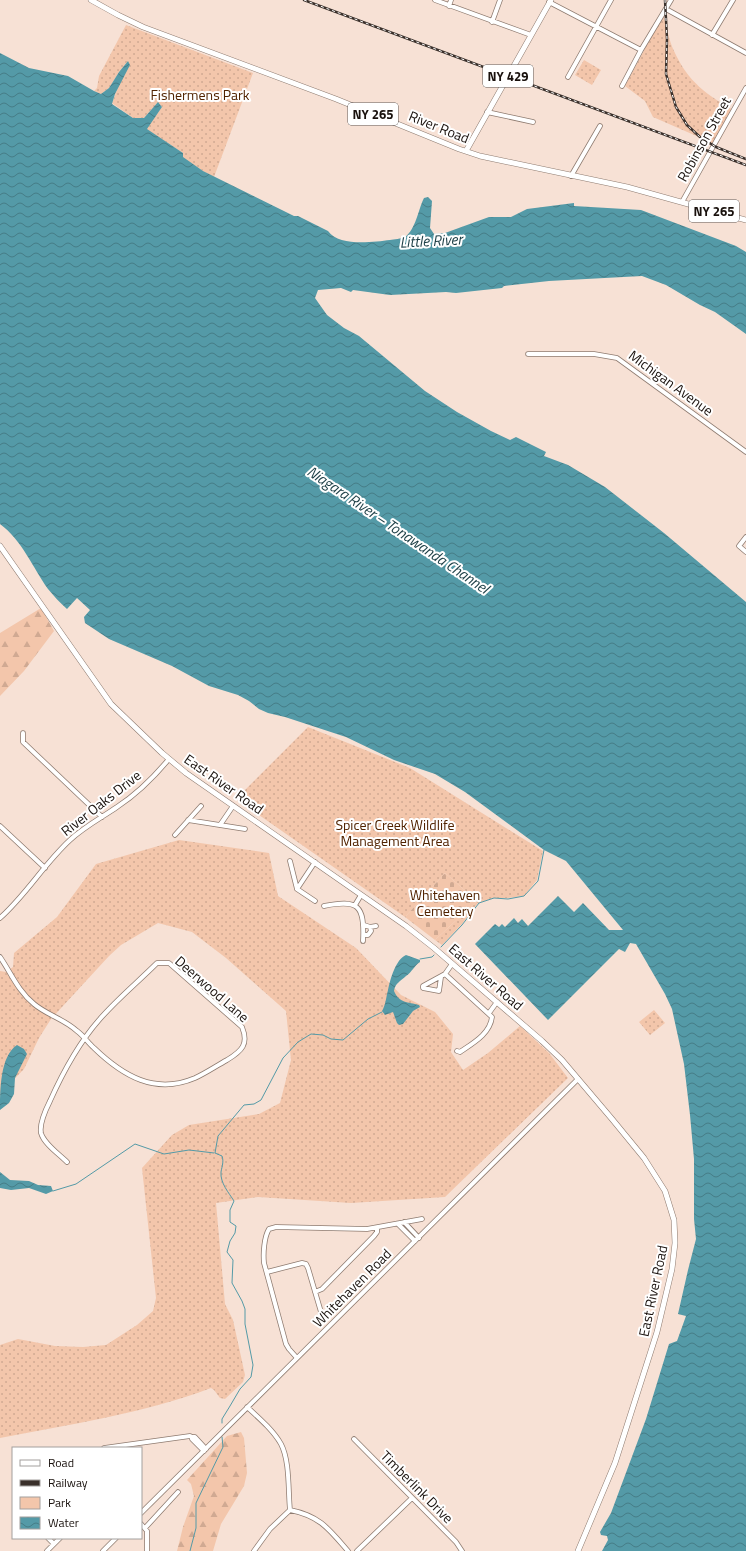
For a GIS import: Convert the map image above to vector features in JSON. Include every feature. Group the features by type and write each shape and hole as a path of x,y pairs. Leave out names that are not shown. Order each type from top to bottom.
{"main road":[{"name":"River Road","path":"91,0 143,27 336,99 466,151 493,159 627,187 746,220"},
{"name":"NY 429","path":"466,151 550,1"},
{"name":"East River Road","path":"0,546 105,696 119,712 168,759 191,777 411,929 497,1002 557,1055 644,1158 660,1182 668,1197 675,1228 675,1243 666,1296 655,1341 615,1463 578,1551"}],"street":[{"path":"435,0 531,35"},
{"path":"449,6 451,0"},
{"path":"492,22 500,0"},
{"path":"568,77 611,0"},
{"path":"622,86 641,50 671,0"},
{"path":"712,35 733,0"},
{"path":"550,1 641,50"},
{"path":"666,9 746,53"},
{"name":"Robinson Street","path":"682,202 746,88"},
{"path":"487,112 533,122"},
{"path":"571,176 600,126"},
{"name":"Michigan Avenue","path":"528,354 594,354 617,358 746,450"},
{"path":"746,537 739,546 746,552"},
{"path":"23,733 23,742 102,817"},
{"name":"River Oaks Drive","path":"0,918 69,840 137,792 168,759"},
{"path":"175,835 201,806"},
{"path":"220,825 233,806"},
{"path":"188,820 245,829"},
{"path":"0,826 45,868"},
{"path":"290,861 297,889 315,901"},
{"path":"297,889 314,862"},
{"path":"355,905 361,895"},
{"path":"324,906 341,903 355,905 359,909 364,925 363,941"},
{"path":"364,925 370,927 376,926"},
{"path":"364,935 368,935 371,931 370,927"},
{"path":"0,957 19,988 28,999 40,1008 70,1024 85,1038"},
{"name":"Deerwood Lane","path":"67,1162 45,1140 41,1132 42,1124 60,1080 85,1038 99,1020 157,963 169,963 242,1026 245,1035 244,1045 237,1054 195,1078 170,1085 148,1083 127,1073 94,1048 85,1038"},
{"path":"441,976 439,991 423,988 422,986 441,976 445,974 452,964"},
{"path":"445,974 492,1017 491,1025 486,1033 460,1052 456,1051"},
{"path":"489,1013 497,1002"},
{"name":"Whitehaven Road","path":"142,1512 578,1079"},
{"path":"297,1358 286,1344 267,1272 264,1255 267,1234 272,1228 377,1228 422,1219"},
{"path":"404,1222 417,1239"},
{"path":"398,1224 417,1239"},
{"path":"315,1292 322,1289 374,1236 377,1232 377,1228"},
{"path":"267,1272 304,1263 308,1268 321,1312"},
{"path":"247,1407 272,1432 283,1449 287,1473 290,1510"},
{"path":"126,1447 190,1436 195,1437 205,1450"},
{"name":"Timberlink Drive","path":"354,1439 456,1542 462,1551"},
{"path":"147,1551 147,1531 143,1526 178,1492"},
{"path":"357,1551 412,1498"},
{"path":"254,1551 270,1529 290,1510"},
{"path":"290,1510 308,1514 319,1521 348,1551"},
{"path":"49,1539 54,1544"},
{"path":"47,1551 59,1539"},
{"path":"103,1551 115,1539"}],"green space":[{"path":"663,15 672,47 679,62 699,87 735,111 717,145 653,117 645,101 625,86"},
{"name":"Fishermens Park","path":"126,25 253,73 214,177 182,157 183,153 146,129 162,107 158,102 144,118 133,118 112,103 128,61 109,88 101,94 94,91 97,88 99,76"},
{"path":"584,60 601,70 592,85 575,75"},
{"path":"41,608 54,631 24,671 0,696 0,633"},
{"name":"Spicer Creek Wildlife Management Area","path":"308,727 410,768 543,851 537,880 524,896 494,898 478,903 462,924 442,945 435,940 477,901 445,873 405,917 236,799"},
{"path":"179,840 269,853 278,896 356,948 401,995 435,1012 453,1034 451,1052 463,1070 488,1053 520,1026 549,1053 568,1078 445,1197 351,1203 258,1197 216,1203 225,1304 233,1320 245,1375 243,1382 225,1399 220,1398 211,1388 133,1412 0,1438 0,1345 18,1339 55,1346 83,1347 106,1345 137,1325 153,1311 156,1298 142,1168 172,1135 189,1125 259,1114 280,1103 291,1060 286,1011 226,958 192,932 158,923 121,945 109,956 51,1019 39,1038 24,1069 0,1094 0,971 6,972 13,967 14,953 57,917 96,864"},
{"name":"Whitehaven Cemetery","path":"445,873 477,901 435,940 405,917"},
{"path":"654,1010 665,1023 650,1035 639,1022"},
{"path":"241,1432 244,1438 247,1473 244,1486 221,1524 213,1551 177,1551 183,1527 194,1496 191,1484 187,1480 227,1436"}],"water":[{"path":"0,53 29,68 68,76 101,94 109,88 128,61 130,65 115,94 112,104 133,118 144,118 158,102 162,107 147,129 183,153 183,157 203,171 294,216 298,216 328,231 333,236 340,239 366,242 405,237 412,229 424,198 428,197 432,201 430,228 434,234 445,233 489,217 511,217 527,209 574,203 574,206 641,210 736,246 746,252 746,334 715,312 666,285 642,276 549,281 456,293 446,292 390,295 353,290 351,292 341,288 318,290 315,298 327,315 344,328 359,336 425,391 457,412 510,440 516,437 546,452 544,456 568,465 605,487 664,533 746,602 746,1551 602,1551 608,1540 607,1536 601,1535 600,1532 611,1513 646,1419 669,1344 677,1341 686,1316 678,1314 696,1239 694,1219 694,1159 684,1064 672,1009 636,944 630,943 625,952 619,949 548,1020 475,944 495,924 499,927 502,924 505,927 514,918 518,923 522,919 528,926 558,896 574,912 583,903 609,930 623,930 566,861 544,850 465,792 435,774 394,760 346,737 268,713 259,709 238,695 209,686 172,666 109,639 85,623 84,617 90,610 77,598 67,609 59,602 48,589 15,538 0,524"},
{"path":"406,955 420,960 420,962 397,984 394,991 401,1000 419,1005 420,1007 413,1011 403,1024 399,1025 393,1012 385,1015 382,1011 390,980 396,965 402,957"},
{"path":"17,1045 24,1049 27,1054 15,1078 14,1094 9,1103 0,1110 0,1093 4,1065 11,1050"},
{"path":"0,1172 10,1180 29,1181 38,1185 51,1186 53,1191 46,1194 29,1188 11,1190 0,1188"}],"waterway":[{"path":"441,947 462,925 479,903 494,898 508,899 524,896 538,881 544,850"},
{"path":"420,959 432,957 434,955"},
{"path":"222,1423 222,1419 240,1389 251,1377 253,1365 245,1324 245,1309 232,1283 233,1260 227,1252 230,1241 235,1233 236,1226 230,1222 230,1210 234,1201 225,1188 222,1180 222,1156 215,1153 218,1136 244,1105 254,1104 261,1100 283,1058 298,1042 311,1034 323,1035 331,1039 343,1040 368,1019 382,1012"},
{"path":"53,1191 76,1184 135,1144 164,1154 189,1150 214,1153"},
{"path":"190,1551 196,1528 196,1503 223,1447 222,1437"}],"railway":[{"path":"304,0 746,165"},
{"path":"665,0 667,39 666,74 676,107 687,125 700,137 716,147 746,159"}],"water label":[{"name":"Little River","path":"431,241"},
{"name":"Niagara River – Tonawanda Channel","path":"398,530"}]}
